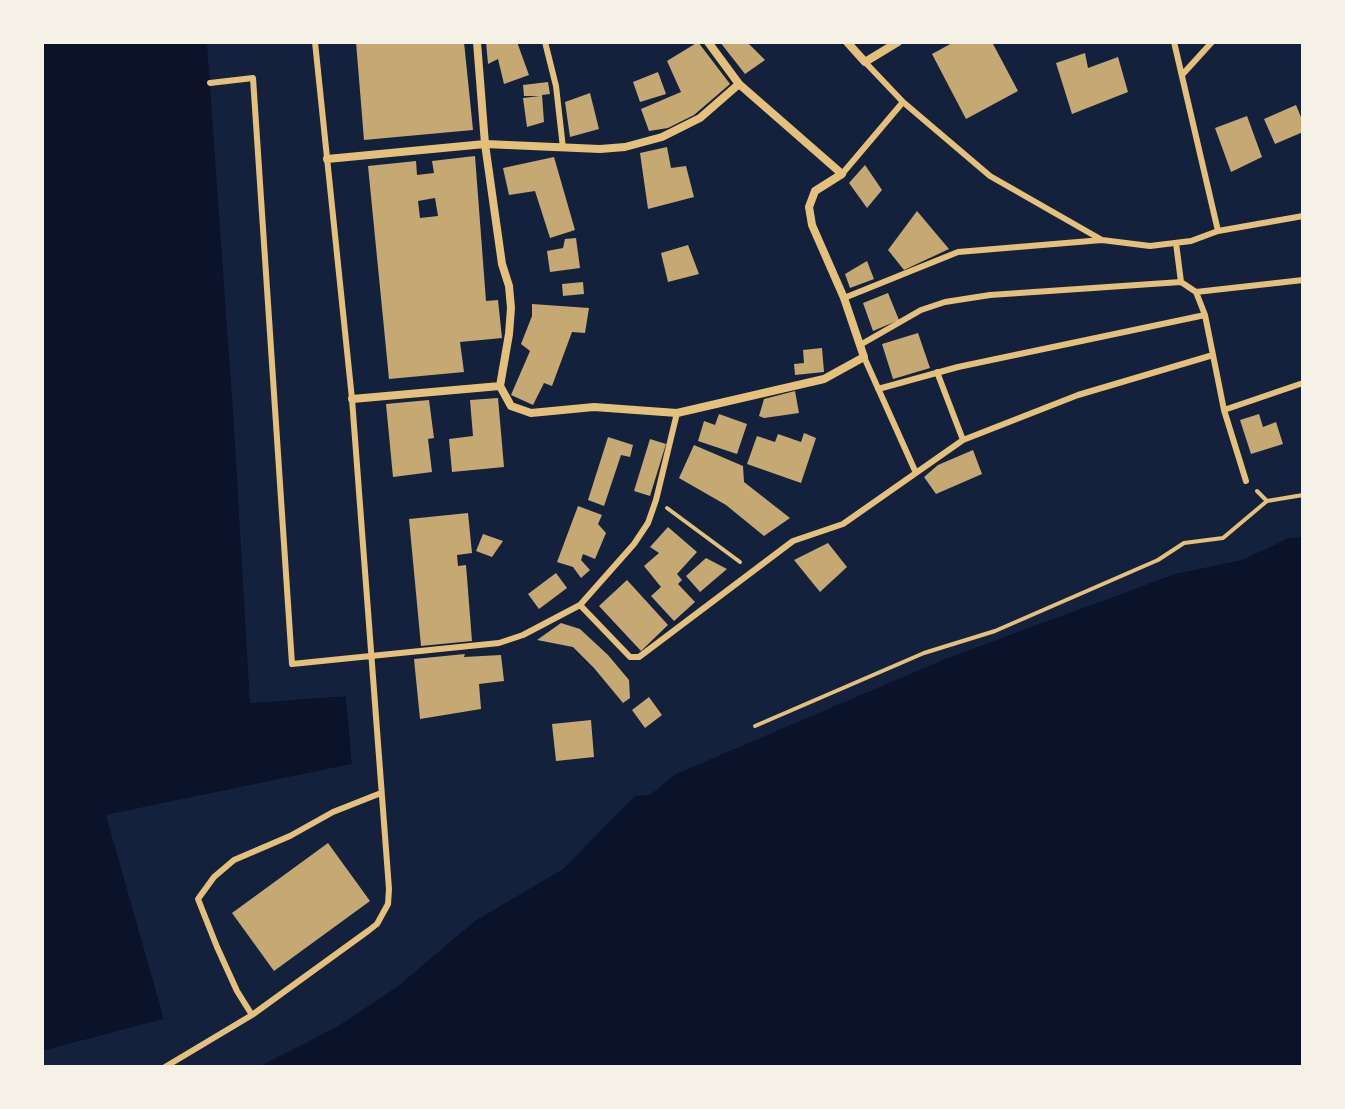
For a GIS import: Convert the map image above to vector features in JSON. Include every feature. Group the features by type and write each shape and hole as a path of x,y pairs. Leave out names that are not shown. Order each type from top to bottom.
{"street":[{"path":"477,42 485,144 511,308 500,386 511,406 531,413 594,407 677,413 824,379 864,357 844,298 812,225 809,207 815,191 842,174 739,84 708,42"},
{"path":"847,42 865,62 898,42"},
{"path":"327,159 485,144 625,147 662,137 700,118 739,84"},
{"path":"352,399 500,386"}],"lane":[{"path":"165,1067 252,1015 368,931 377,924 388,904 352,399 315,42"},
{"path":"545,42 556,86 563,148"},
{"path":"1174,42 1218,231"},
{"path":"1182,75 1212,42"},
{"path":"865,62 903,102 990,176 1102,240"},
{"path":"210,83 253,78 292,664 499,643 523,635 580,605 634,544 648,523 677,413"},
{"path":"842,174 903,102"},
{"path":"844,298 958,252 1102,240 1150,246 1191,241 1218,231 1303,216"},
{"path":"1176,243 1181,282"},
{"path":"1196,292 1303,280"},
{"path":"860,345 921,310 945,302 990,295 1181,282 1196,292 1205,315 1224,410 1246,481"},
{"path":"878,389 937,372 1205,315"},
{"path":"580,605 630,657 639,657 793,541 843,524 963,440 1078,395 1213,355"},
{"path":"864,357 916,473"},
{"path":"937,372 963,440"},
{"path":"1224,410 1303,383"},
{"path":"252,1015 237,991 198,899 214,877 234,860 290,836 333,812 381,793"}],"path":[{"path":"1246,481 1267,501"},
{"path":"755,726 924,653 995,631 1158,560 1184,543 1223,538 1267,501 1303,495"},
{"path":"656,500 752,570"}],"water":[{"path":"42,42 207,42 250,703 346,696 352,764 106,815 164,1019 42,1051"},
{"path":"1303,537 1303,1067 258,1067 337,1027 397,987 475,921 563,869 635,796 650,795 676,774 945,659 1175,574 1242,560 1289,538"}],"pier":[{"path":"207,42 211,42 214,82 254,699 349,693 356,765 111,818 168,1020 42,1055 42,1051 164,1019 106,815 352,764 346,696 250,703"}],"building":[{"path":"356,42 464,42 473,130 364,140"},
{"path":"486,42 517,42 529,75 504,84 498,59 488,64"},
{"path":"698,42 730,84 694,115 668,128 649,131 641,109 681,92 667,61"},
{"path":"720,42 747,42 765,60 745,74"},
{"path":"954,42 992,42 1018,91 966,119 932,54"},
{"path":"1085,53 1088,68 1118,57 1128,92 1072,114 1056,63"},
{"path":"658,72 666,94 640,102 633,82"},
{"path":"548,82 550,94 542,95 544,122 527,127 523,98 540,96 524,96 523,85"},
{"path":"590,93 599,129 570,137 565,102"},
{"path":"1296,105 1303,122 1303,132 1275,144 1264,119"},
{"path":"1247,116 1262,157 1231,172 1215,128"},
{"path":"667,147 671,168 686,166 694,197 648,209 640,153"},
{"path":"475,156 486,301 498,300 502,338 460,342 464,372 389,379 368,166 416,161 417,175 434,173 432,161","holes":["435,198 438,216 420,218 418,201"]},
{"path":"554,157 575,230 550,238 535,191 509,195 503,168"},
{"path":"865,165 882,190 867,208 849,183"},
{"path":"917,211 949,249 904,270 888,250"},
{"path":"576,238 580,268 550,272 547,251 563,248 565,239"},
{"path":"688,245 699,274 668,282 661,253"},
{"path":"867,261 874,279 850,288 845,274"},
{"path":"583,282 584,294 563,296 562,284"},
{"path":"888,293 899,320 873,331 863,303"},
{"path":"532,304 589,308 585,333 572,332 552,386 544,383 533,405 511,395 530,351 521,344 532,316"},
{"path":"918,333 930,368 893,379 882,344"},
{"path":"822,348 824,372 795,375 794,364 804,363 803,350"},
{"path":"795,391 799,413 759,416 764,399"},
{"path":"498,398 504,467 452,472 449,439 473,436 470,400"},
{"path":"429,400 434,438 428,439 432,472 393,477 386,404"},
{"path":"719,414 747,424 737,454 698,441 704,421 715,425"},
{"path":"1259,414 1263,427 1276,422 1283,444 1251,454 1240,420"},
{"path":"804,433 816,438 801,483 747,464 757,436 775,442 778,434 801,442"},
{"path":"608,437 633,445 630,457 621,455 604,506 588,500"},
{"path":"650,439 666,444 650,496 634,491"},
{"path":"694,445 743,466 744,482 790,518 764,536 726,505 679,478"},
{"path":"973,450 982,474 936,494 924,477 938,465"},
{"path":"578,506 602,515 598,524 606,533 595,559 583,554 581,560 590,570 581,578 573,567 557,562"},
{"path":"468,513 472,553 457,555 458,566 466,565 472,641 421,646 409,519"},
{"path":"668,527 697,552 677,574 682,580 678,584 695,602 674,621 651,596 661,587 644,566 659,553 650,547"},
{"path":"483,534 503,541 492,557 476,551"},
{"path":"828,543 847,567 820,592 794,560"},
{"path":"706,558 727,569 700,592 686,576"},
{"path":"556,573 567,588 539,609 528,594"},
{"path":"627,580 668,625 641,651 599,606"},
{"path":"561,623 580,629 608,655 629,680 630,698 623,703 573,647 537,640"},
{"path":"465,654 464,657 501,655 504,681 479,684 481,709 420,719 414,659"},
{"path":"649,697 662,715 645,728 632,710"},
{"path":"591,720 594,757 556,761 552,724"},
{"path":"328,843 370,901 274,971 232,913"}]}
